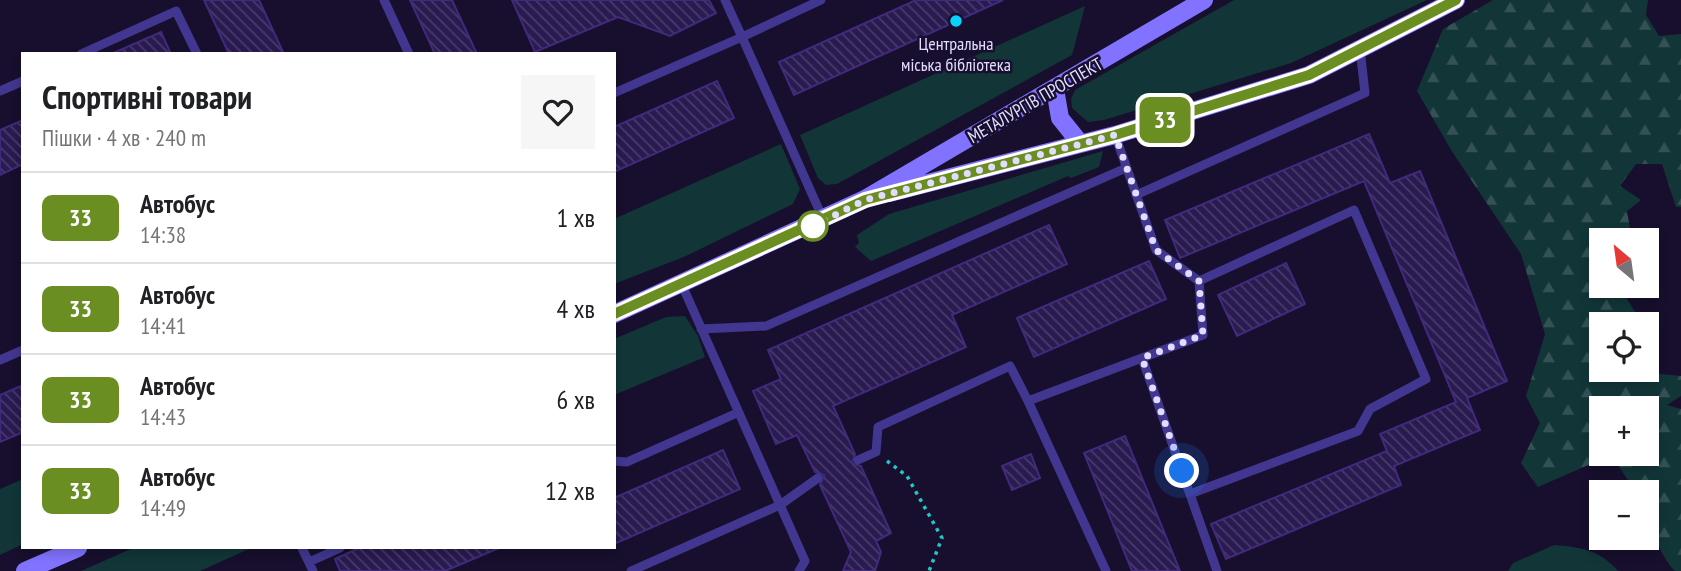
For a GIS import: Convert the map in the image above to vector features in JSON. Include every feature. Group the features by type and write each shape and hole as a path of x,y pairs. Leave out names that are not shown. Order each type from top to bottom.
{"street":[{"name":"МЕТАЛУРГІВ ПРОСПЕКТ","path":"616,313 824,221 865,200 1204,0"},
{"name":"МЕТАЛУРГІВ ПРОСПЕКТ","path":"865,200 1115,135 1309,75 1456,0"},
{"path":"1055,89 1060,118 1080,143"},
{"path":"25,571 76,549"}],"lane":[{"path":"384,0 408,52"},
{"path":"725,0 824,221"},
{"path":"616,92 821,0"},
{"path":"85,52 176,10 196,52"},
{"path":"1136,195 1365,93 1360,49"},
{"path":"0,91 21,82"},
{"path":"1028,401 1203,335 1199,281 1156,250 1115,135"},
{"path":"701,329 766,326 1126,168"},
{"path":"1190,494 1358,431 1370,409 1426,379 1354,210 1199,281"},
{"path":"682,285 805,561 799,571"},
{"path":"0,360 21,351"},
{"path":"1142,358 1217,571"},
{"path":"858,460 876,452 878,427 1010,366 1106,571"},
{"path":"616,461 627,462 737,413"},
{"path":"631,571 780,505 818,478"},
{"path":"302,549 311,566 338,549"}],"path":[{"path":"876,452 907,476 942,538 929,571"}],"green space":[{"path":"1234,0 1427,0 1291,63 1104,120 1088,122 1072,108 1071,99 1075,90"},
{"path":"1493,0 1648,0 1646,15 1659,36 1681,34 1681,207 1676,207 1662,164 1636,164 1620,186 1641,200 1627,211 1630,228 1589,228 1589,298 1626,298 1635,312 1589,312 1589,382 1659,382 1659,374 1681,376 1681,396 1667,405 1681,409 1681,571 1675,571 1659,547 1659,480 1628,480 1618,466 1659,466 1659,396 1589,396 1589,465 1538,487 1521,463 1540,423 1526,396 1545,334 1521,254 1453,153 1417,91 1443,29"},
{"path":"1085,6 1072,55 837,184 826,185 818,178 800,135"},
{"path":"781,144 800,189 793,204 686,256 616,283 616,218"},
{"path":"1103,151 1099,167 1071,178 1068,176 871,261 855,247 859,243 857,235 889,214"},
{"path":"685,316 698,336 705,357 616,394 616,338 666,317"},
{"path":"21,480 21,545 0,555 0,489"},
{"path":"1554,545 1597,554 1618,571 1508,571 1513,563"},
{"path":"131,549 249,549 200,571 81,571"}],"building":[{"path":"204,0 259,0 283,52 228,52"},
{"path":"410,0 452,0 476,52 434,52"},
{"path":"512,0 709,0 716,13 670,36 618,17 535,52"},
{"path":"916,0 1003,0 794,95 779,62"},
{"path":"161,32 170,52 116,52"},
{"path":"717,81 734,118 616,171 616,126"},
{"path":"21,121 21,165 0,175 0,130"},
{"path":"1369,134 1390,183 1420,171 1507,381 1467,398 1480,430 1394,466 1401,485 1226,559 1211,524 1387,451 1380,434 1456,402 1364,181 1180,258 1165,220"},
{"path":"1049,225 1067,264 952,315 966,347 833,406 855,454 852,463 861,466 891,533 876,541 881,552 875,571 843,571 851,552 820,485 824,475 815,472 797,435 776,444 753,391 781,379 768,350"},
{"path":"1149,261 1166,299 1034,357 1017,318"},
{"path":"1286,263 1305,304 1237,336 1218,295"},
{"path":"21,386 21,433 0,442 0,395"},
{"path":"1125,436 1180,571 1132,571 1084,453"},
{"path":"723,450 740,489 616,543 616,497"},
{"path":"1031,454 1040,478 1012,490 1002,466"},
{"path":"357,549 497,549 445,571 340,571 335,559"}],"bus line":[{"name":"33","path":"616,313 824,221 865,200 1115,135 1309,75 1456,0"}],"place":[{"name":"Центральна міська бібліотека","path":"956,21"}],"route":[{"path":"813,226 865,200 1115,135 1156,250 1199,281 1203,335 1142,358 1182,471"}]}
